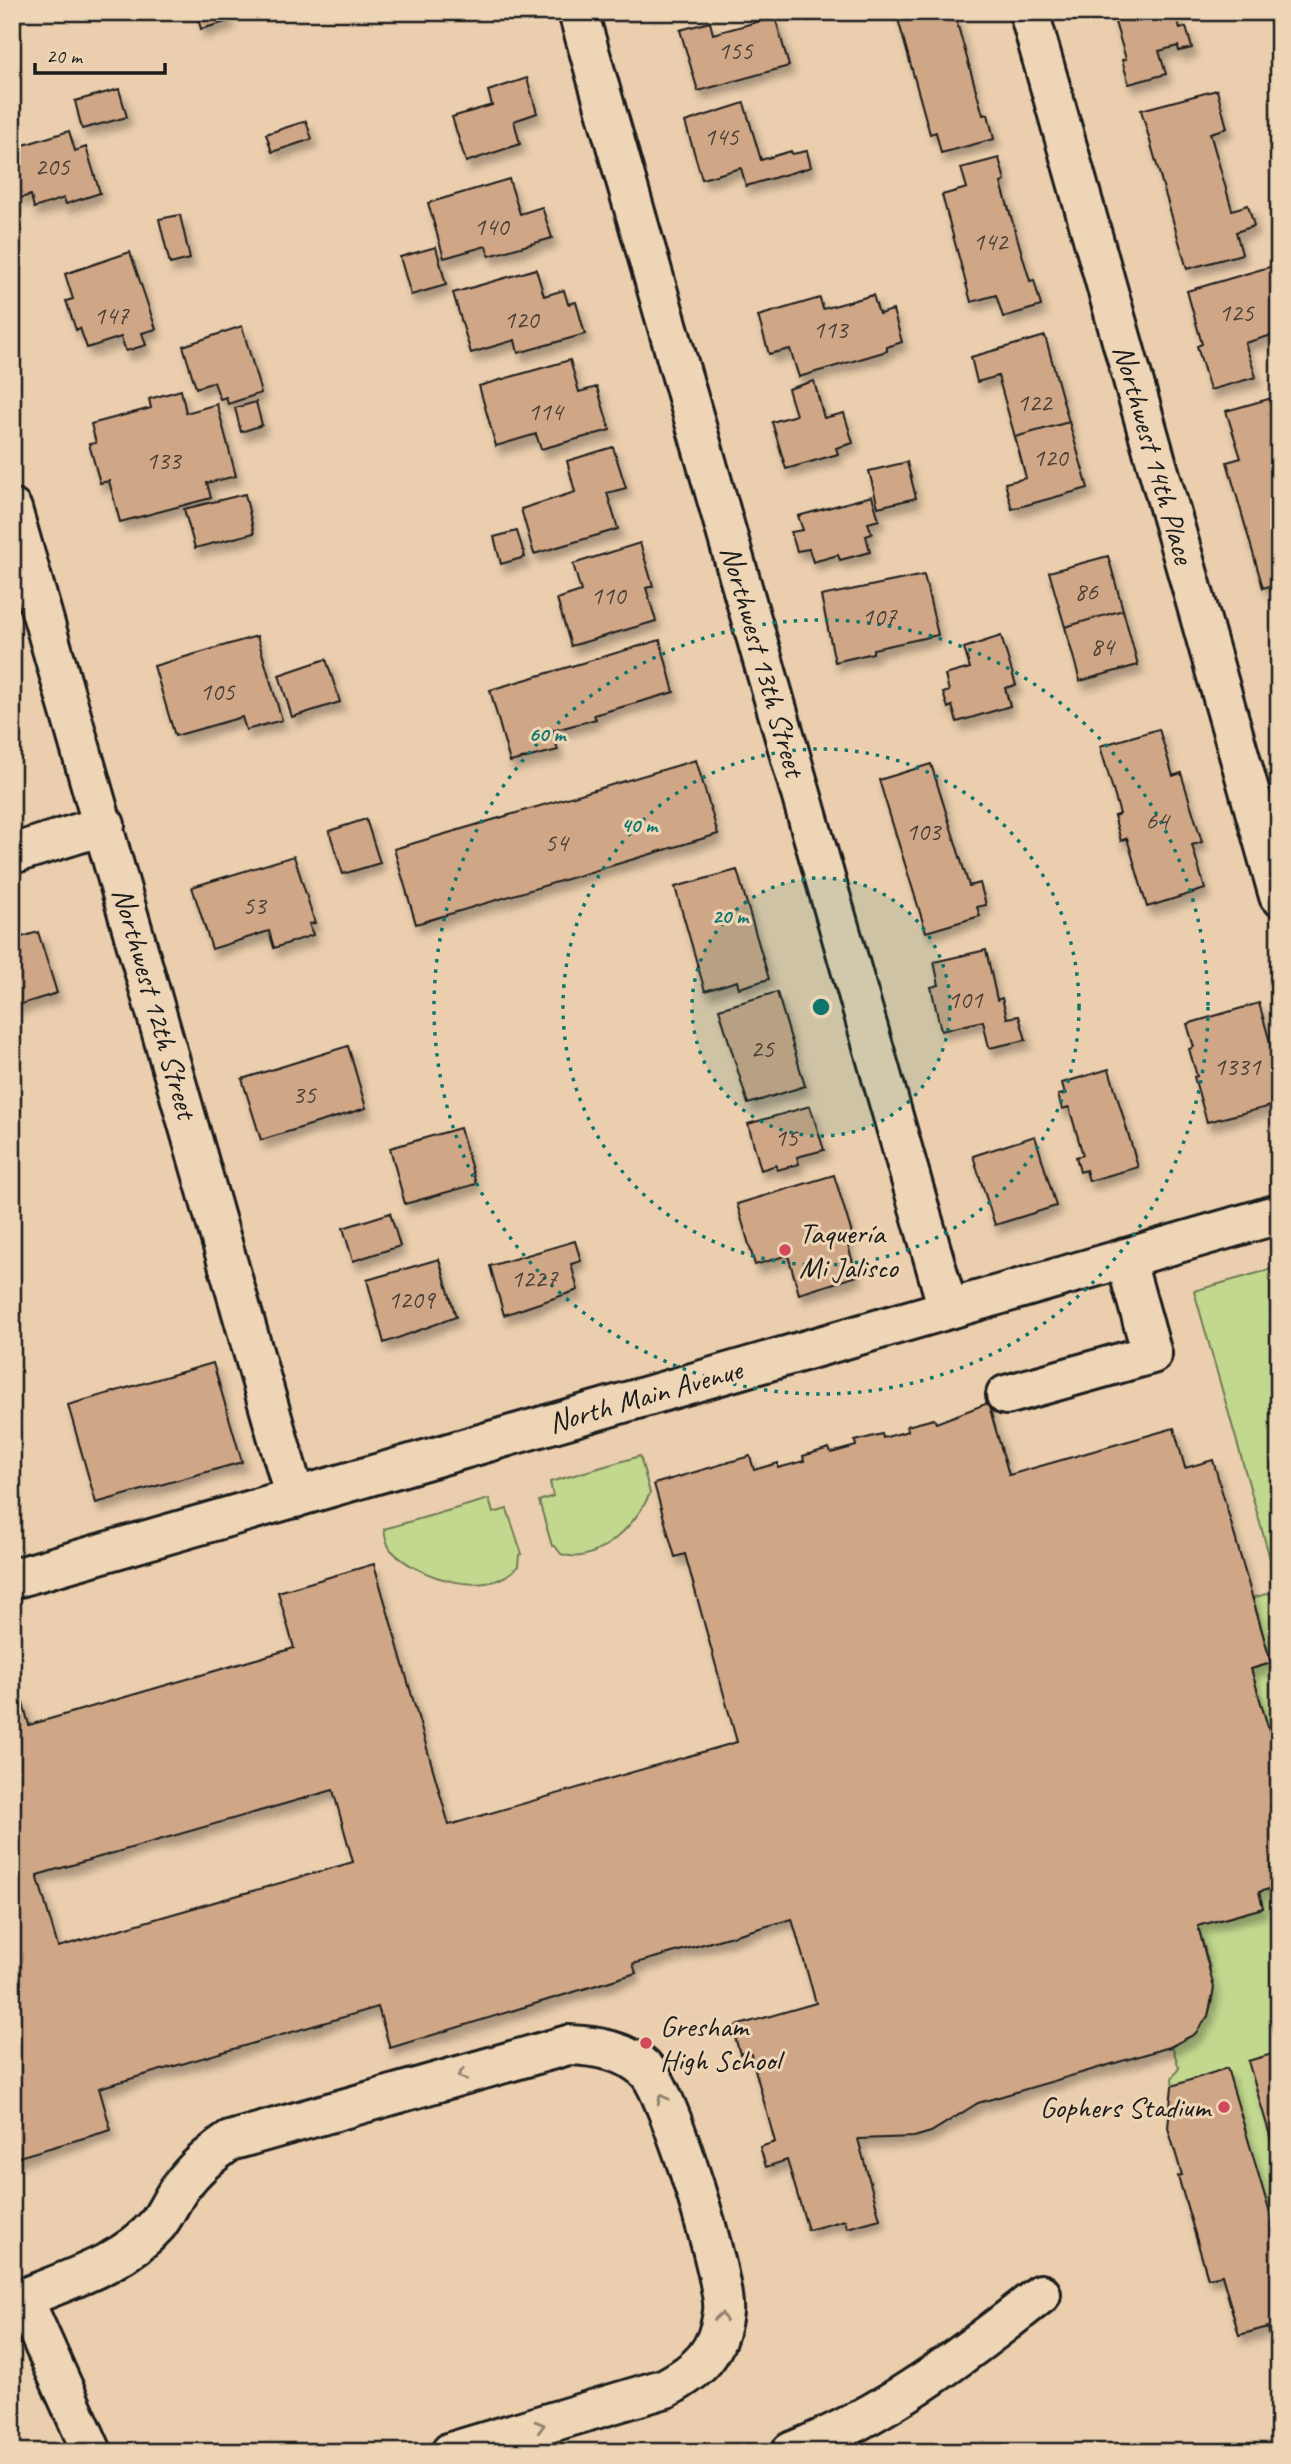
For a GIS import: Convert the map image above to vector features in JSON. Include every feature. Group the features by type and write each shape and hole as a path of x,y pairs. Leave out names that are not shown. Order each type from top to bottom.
{"street":[{"name":"Northwest 13th Street","path":"578,12 948,1309"},
{"name":"Northwest 14th Place","path":"1029,12 1279,896"},
{"name":"Northwest 12th Street","path":"12,509 105,825 295,1498"},
{"path":"12,855 105,825"},
{"name":"North Main Avenue","path":"12,1579 1279,1214"},
{"path":"1006,1395 1152,1354 1125,1258"},
{"path":"92,2452 18,2300 102,2267 130,2249 158,2224 179,2189 202,2161 230,2141 568,2045 596,2046 625,2056 648,2071 670,2114 719,2277 723,2311 715,2344 695,2373 666,2388 451,2452"},
{"path":"791,2452 879,2411 950,2366 1041,2294"}],"green space":[{"path":"1279,1267 1279,1590 1194,1291"},
{"path":"640,1456 650,1493 636,1517 602,1548 575,1556 561,1554 552,1546 539,1501 553,1496 550,1482"},
{"path":"489,1499 493,1513 507,1509 522,1554 519,1555 518,1566 505,1577 472,1584 453,1582 418,1569 388,1546 384,1529"},
{"path":"1279,1590 1279,1765 1251,1669 1271,1663 1253,1598"},
{"name":"Gophers Stadium","path":"1279,1886 1279,2341 1272,2342 1267,2327 1239,2335 1222,2275 1208,2278 1178,2176 1182,2175 1172,2078 1179,2068 1172,2046 1191,2035 1203,2023 1210,2010 1211,1979 1198,1926 1263,1908 1259,1892"}],"building":[{"path":"196,12 227,12 229,21 201,29"},
{"path":"896,12 954,12 983,115 988,114 994,139 941,153 936,132 930,134"},
{"path":"1112,12 1175,12 1180,29 1186,27 1192,48 1179,51 1178,46 1159,51 1166,74 1129,84 1122,60 1126,59"},
{"path":"775,17 789,66 698,91 680,30 710,22 713,34"},
{"path":"1279,17 1279,60 1268,20"},
{"path":"527,78 537,113 514,121 520,144 466,162 452,117 492,105 488,91"},
{"path":"119,89 127,117 82,129 75,101"},
{"path":"1217,90 1227,128 1210,133 1232,210 1248,205 1254,226 1236,232 1242,254 1187,269 1141,110"},
{"path":"744,103 761,160 791,151 792,154 807,151 811,167 746,186 741,168 702,179 685,122"},
{"path":"306,121 312,139 272,152 266,134"},
{"path":"69,131 75,151 86,147 100,193 66,204 64,198 34,208 31,195 20,198 12,172 12,161 18,159 14,148"},
{"path":"999,158 1005,181 1001,183 1030,281 1034,280 1041,306 1003,317 996,295 971,302 942,195 967,188 961,168"},
{"path":"509,179 520,214 542,207 552,238 489,256 486,246 444,258 428,203"},
{"path":"180,215 190,259 170,264 159,219"},
{"path":"436,247 446,285 411,295 400,257"},
{"path":"130,252 156,329 142,333 146,345 126,351 121,337 87,348 80,328 76,330 66,301 73,299 65,274"},
{"path":"1276,265 1279,276 1279,333 1245,343 1256,377 1210,390 1197,346 1202,344 1187,291"},
{"path":"536,269 544,296 564,290 568,304 576,302 585,334 518,353 515,340 471,353 453,293"},
{"path":"873,295 879,314 893,310 902,342 887,347 887,351 799,377 790,349 769,354 758,316 820,298 823,309"},
{"path":"242,326 261,393 228,404 226,397 220,399 214,382 196,388 183,346"},
{"path":"1045,336 1069,422 1015,437 998,376 977,382 971,357"},
{"path":"570,360 579,392 597,387 610,430 541,449 536,434 496,446 479,386"},
{"path":"814,381 824,418 844,413 853,443 836,448 838,454 786,469 772,422 796,415 788,389"},
{"path":"181,390 186,413 217,404 236,476 207,483 211,498 120,522 109,481 100,483 89,444 96,443 91,424 151,408 149,399"},
{"path":"1279,396 1279,593 1276,584 1263,588 1227,462 1241,458 1226,411"},
{"path":"256,402 262,425 241,432 235,408"},
{"path":"1069,422 1088,488 1012,509 1005,483 1026,478 1015,437"},
{"path":"613,447 626,488 607,493 618,529 534,554 521,509 575,492 567,461"},
{"path":"907,462 916,498 878,507 869,471"},
{"path":"245,494 254,533 195,548 184,509"},
{"path":"872,496 879,520 868,523 872,534 866,536 870,552 840,560 838,555 813,562 809,549 797,551 791,532 803,530 798,516"},
{"path":"517,531 525,557 501,564 494,537"},
{"path":"640,543 653,586 646,588 656,621 571,646 557,599 581,591 573,564"},
{"path":"1108,556 1123,610 1065,627 1049,572"},
{"path":"924,575 938,635 873,649 873,653 835,662 821,596"},
{"path":"1123,610 1138,665 1080,681 1065,627"},
{"path":"257,636 282,720 246,730 242,717 175,736 154,666"},
{"path":"1001,636 1016,685 1005,688 1010,706 957,722 952,706 948,708 943,693 949,691 945,675 970,668 964,648"},
{"path":"660,640 674,692 594,715 596,719 552,731 558,750 510,762 490,690"},
{"path":"326,659 340,702 292,717 279,675"},
{"path":"1159,729 1173,776 1181,773 1202,842 1192,845 1205,889 1147,907 1127,838 1121,841 1114,816 1120,814 1100,746"},
{"path":"696,760 718,834 416,924 394,849"},
{"path":"931,764 969,886 980,883 986,905 977,907 980,916 926,932 879,780"},
{"path":"366,819 380,863 343,874 329,831"},
{"path":"294,856 315,923 309,924 313,935 274,948 269,931 212,949 192,887"},
{"path":"737,870 769,979 739,988 737,981 705,991 675,887"},
{"path":"38,932 57,993 12,1007 12,940"},
{"path":"986,950 997,1000 1002,998 1007,1018 1019,1016 1026,1040 989,1048 983,1021 941,1031 931,987 939,985 934,962"},
{"path":"777,992 805,1086 748,1104 719,1009"},
{"path":"1259,1003 1273,1053 1278,1052 1279,1056 1279,1104 1207,1122 1194,1077 1197,1076 1189,1049 1194,1047 1187,1024"},
{"path":"348,1046 366,1108 261,1140 242,1079"},
{"path":"1109,1069 1138,1167 1089,1181 1086,1170 1080,1172 1076,1157 1083,1155 1069,1107 1062,1109 1058,1095 1065,1094 1062,1083"},
{"path":"810,1106 824,1150 797,1157 799,1164 777,1170 776,1165 761,1170 748,1124"},
{"path":"460,1128 476,1184 405,1204 390,1148"},
{"path":"1035,1136 1056,1206 995,1225 973,1156"},
{"path":"834,1175 853,1237 846,1239 857,1276 799,1294 788,1255 755,1265 737,1204"},
{"path":"390,1213 400,1246 353,1261 343,1228"},
{"path":"575,1241 581,1261 571,1264 578,1290 504,1315 490,1266"},
{"path":"439,1259 456,1317 384,1343 367,1280"},
{"path":"213,1363 242,1462 96,1503 68,1405"},
{"path":"988,1403 1009,1475 1174,1428 1185,1468 1213,1460 1271,1663 1251,1669 1279,1765 1279,1886 1259,1892 1263,1908 1198,1926 1214,1988 1208,2016 1195,2034 1170,2047 978,2103 931,2132 914,2137 858,2139 880,2219 847,2228 845,2220 808,2230 787,2160 766,2167 760,2147 775,2142 750,2051 740,2054 732,2027 816,2003 792,1919 633,1964 636,1973 390,2048 378,2007 99,2088 111,2130 12,2159 12,1701 22,1699 29,1725 294,1648 278,1592 374,1564 449,1825 737,1742 685,1554 675,1557 654,1484 750,1456 754,1470 778,1463 778,1468 804,1461 803,1456 829,1448 831,1453 856,1446 855,1441 882,1434 883,1438 908,1431 907,1426 934,1419 936,1423","holes":["333,1790 353,1862 58,1947 37,1875"]},
{"path":"1279,2016 1279,2048 1271,2019"},
{"path":"1279,2052 1279,2166 1248,2061"},
{"path":"1227,2068 1279,2244 1279,2341 1272,2342 1268,2327 1239,2335 1222,2275 1208,2278 1178,2176 1182,2175 1168,2128 1172,2086"}],"place":[{"name":"Taquería Mi Jalisco","path":"785,1250"},
{"name":"Gresham High School","path":"646,2043"},
{"name":"Gophers Stadium","path":"1224,2107"}]}
